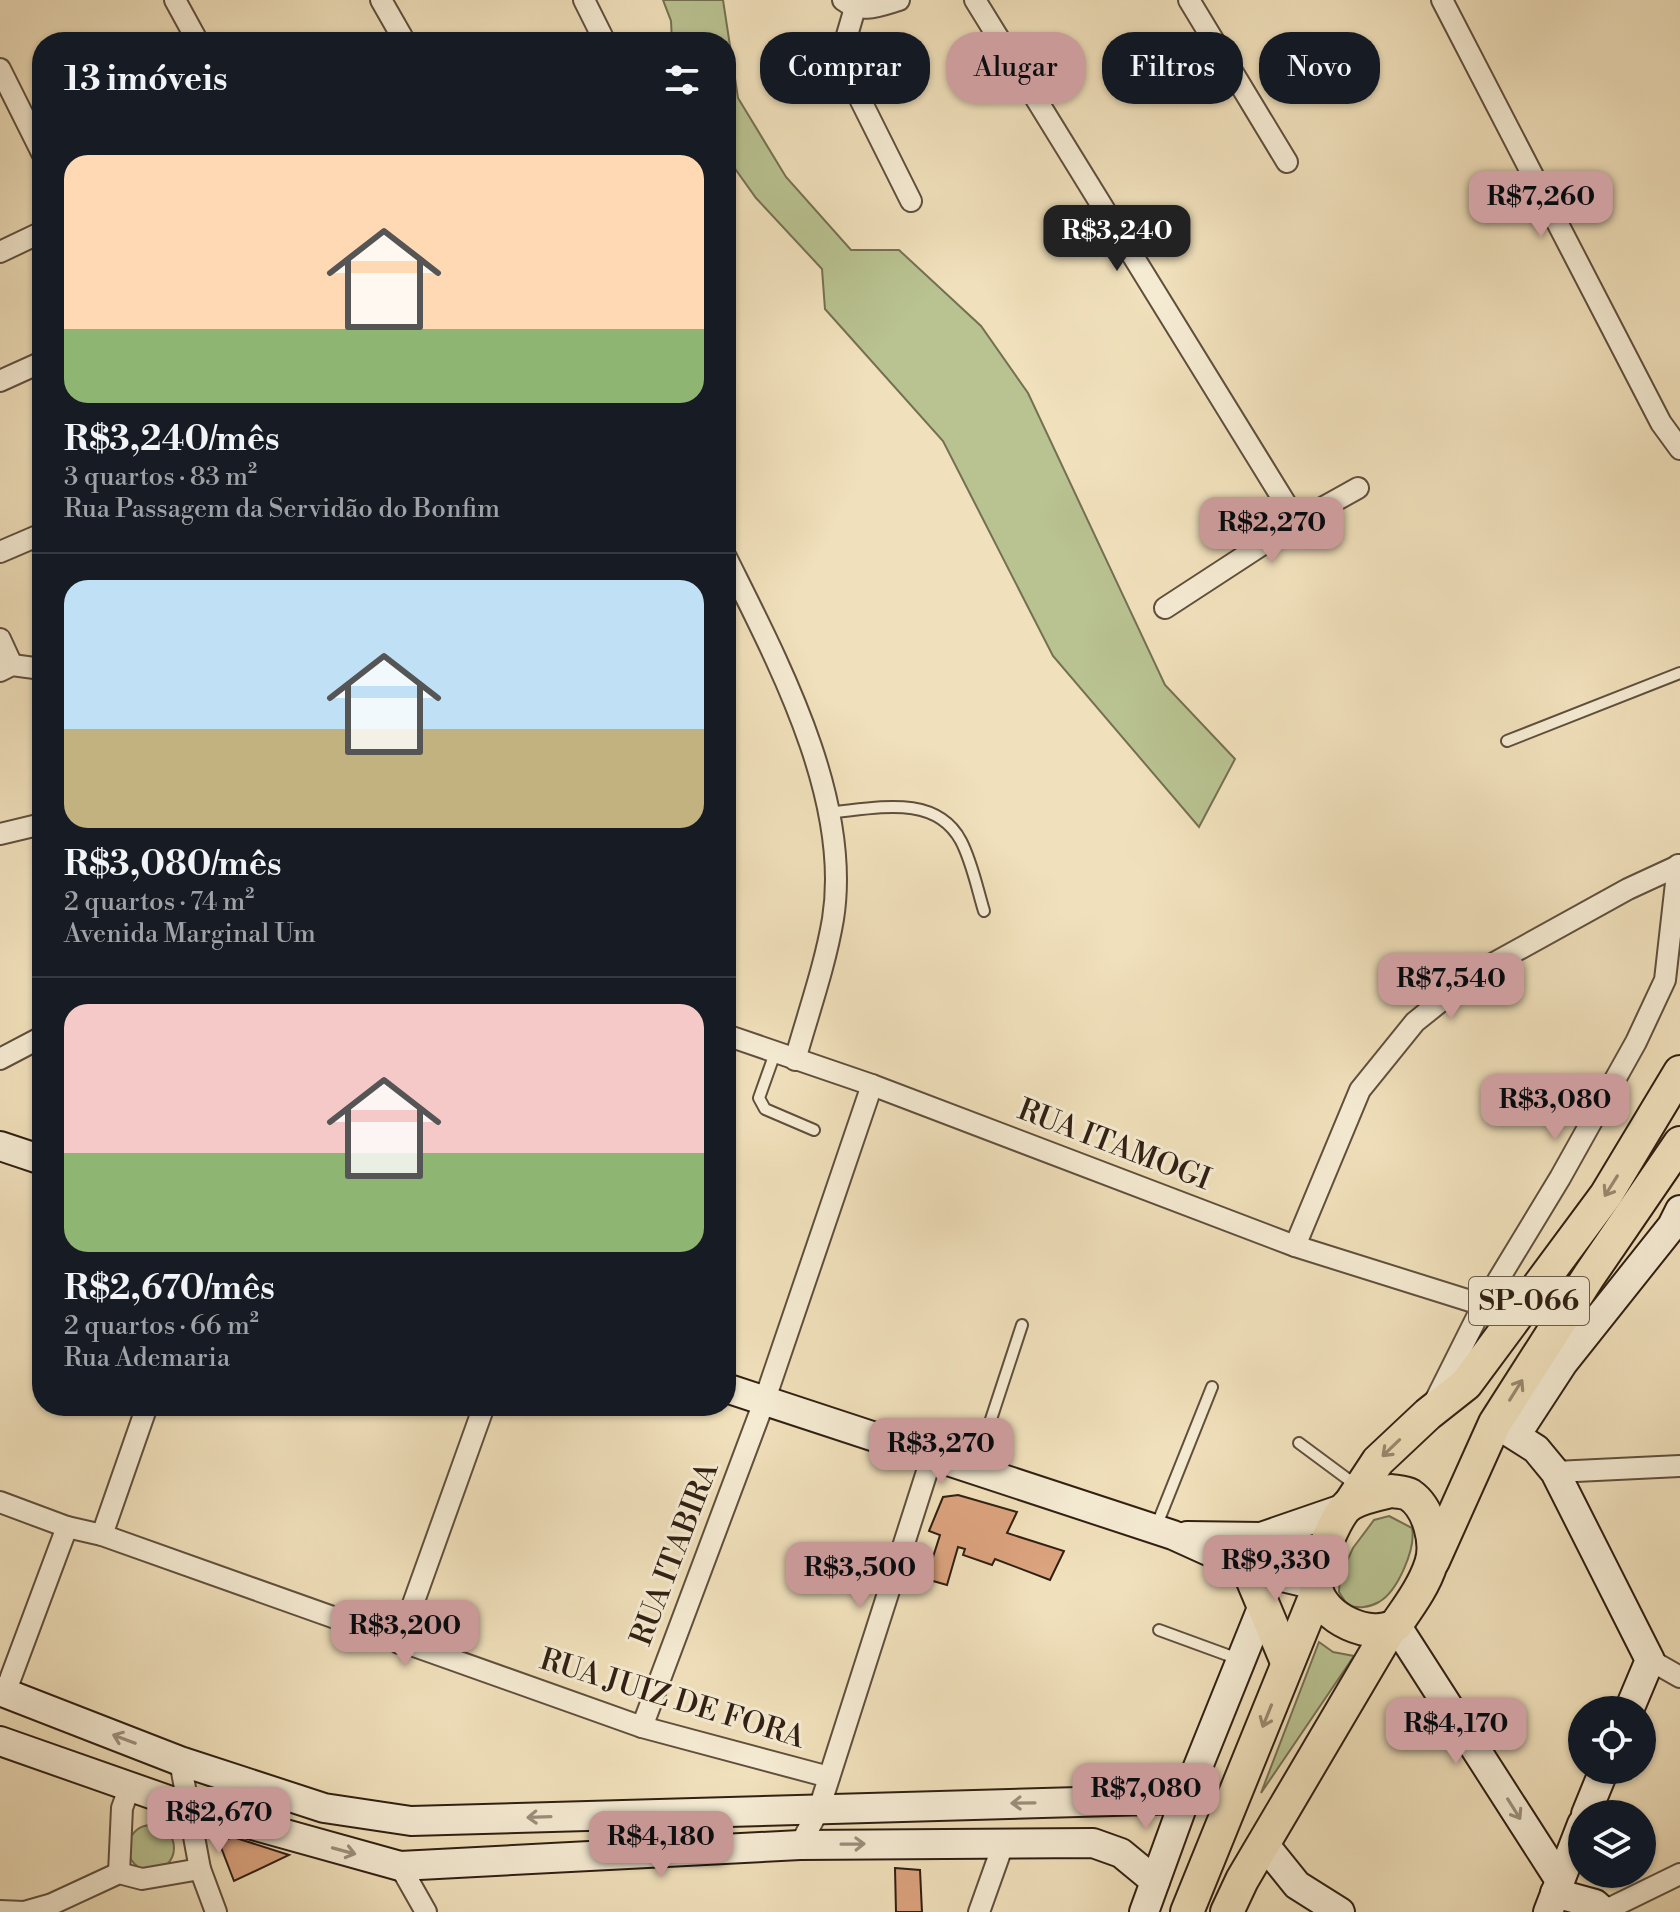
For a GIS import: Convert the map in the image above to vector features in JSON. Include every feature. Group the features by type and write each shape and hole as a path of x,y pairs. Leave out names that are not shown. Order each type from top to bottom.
{"main road":[{"name":"SP-066","path":"1187,1912 1316,1589 1319,1565 1351,1500 1378,1461 1428,1414 1466,1384 1606,1195 1680,1072"},
{"name":"SP-066","path":"1227,1912 1242,1880 1393,1627 1423,1584 1589,1276 1680,1143"},
{"path":"0,1146 32,1157"},
{"path":"1635,1696 1650,1660 1555,1472 1536,1449 1506,1429 1677,1220"},
{"path":"736,1392 1164,1532 1248,1569 1316,1589 1330,1611 1348,1623 1365,1629 1393,1627 1554,1895 1595,1904 1604,1912"},
{"path":"1164,1532 1261,1537 1351,1500 1391,1491 1408,1494 1421,1506 1431,1527 1433,1561"},
{"path":"1248,1569 1287,1662"},
{"path":"1144,1912 1185,1799 1264,1603"},
{"path":"3,1692 180,1761 324,1808 411,1821 1185,1799"},
{"path":"0,1741 188,1807 400,1866 800,1845 1093,1843 1121,1853 1155,1881"},
{"path":"1264,1844 1297,1885 1340,1912"},
{"path":"1554,1895 1568,1860"},
{"path":"1242,1880 1297,1885"}],"street":[{"path":"175,0 193,32"},
{"path":"381,0 399,32"},
{"path":"584,0 600,32"},
{"path":"899,0 854,6 840,59 911,201"},
{"path":"975,0 1297,522"},
{"path":"1189,0 1287,162"},
{"path":"1442,0 1661,423 1680,449"},
{"path":"0,69 32,133"},
{"path":"0,252 32,237"},
{"path":"0,381 32,367"},
{"path":"1165,608 1297,522 1358,488"},
{"path":"0,552 32,538"},
{"path":"736,577 779,664 803,725 834,850 833,918 795,1060"},
{"path":"0,639 6,668 32,669"},
{"path":"0,834 32,826"},
{"path":"1295,1246 1360,1090 1415,1022 1476,973 1628,889 1679,865"},
{"path":"1428,1414 1483,1305 1560,1178 1636,1042 1665,980 1679,865"},
{"name":"RUA ITAMOGI","path":"736,1039 872,1085 1295,1246 1483,1305"},
{"path":"0,1059 32,1042"},
{"name":"RUA ITABIRA","path":"642,1727 764,1402 872,1085"},
{"path":"102,1535 144,1416"},
{"path":"399,1643 480,1416"},
{"path":"800,1845 819,1809 932,1456"},
{"path":"1555,1472 1680,1466"},
{"name":"RUA JUIZ DE FORA","path":"0,1502 67,1527 102,1535 642,1727 829,1777"},
{"path":"3,1692 67,1527"},
{"path":"1650,1660 1680,1677"},
{"path":"180,1761 200,1869 216,1912"},
{"path":"119,1873 122,1808 130,1786"},
{"path":"979,1912 1004,1842"},
{"path":"400,1866 426,1912"},
{"path":"0,1911 24,1912 52,1904 119,1873 142,1879 200,1869"},
{"path":"1604,1912 1680,1874"}],"lane":[{"path":"1507,741 1680,673"},
{"path":"827,813 919,806 938,815 953,827 963,843 984,911"},
{"path":"775,1053 759,1098 765,1109 814,1130"},
{"path":"975,1470 1022,1325"},
{"path":"1164,1532 1212,1387"},
{"path":"1299,1443 1351,1500"},
{"path":"1159,1630 1243,1660"}],"green space":[{"path":"663,0 723,0 728,32 672,32"},
{"path":"736,85 738,98 786,177 851,250 899,250 981,326 1028,393 1165,685 1235,759 1199,827 1053,656 943,441 825,309 822,269 756,198 736,170"},
{"path":"1389,1516 1412,1528 1411,1546 1399,1579 1379,1602 1364,1607 1348,1606 1339,1592 1340,1576 1353,1548 1374,1520"},
{"path":"1319,1642 1333,1652 1354,1656 1261,1793"},
{"path":"151,1825 167,1832 174,1848 167,1864 151,1871 135,1864 128,1848 135,1832"}],"building":[{"path":"958,1495 1017,1512 1007,1533 1064,1551 1050,1580 995,1559 992,1565 963,1555 965,1549 958,1547 947,1585 926,1579 940,1535 929,1531 943,1497"},
{"path":"233,1837 289,1855 234,1881 219,1842"},
{"path":"895,1868 920,1870 922,1912 896,1912"}]}
